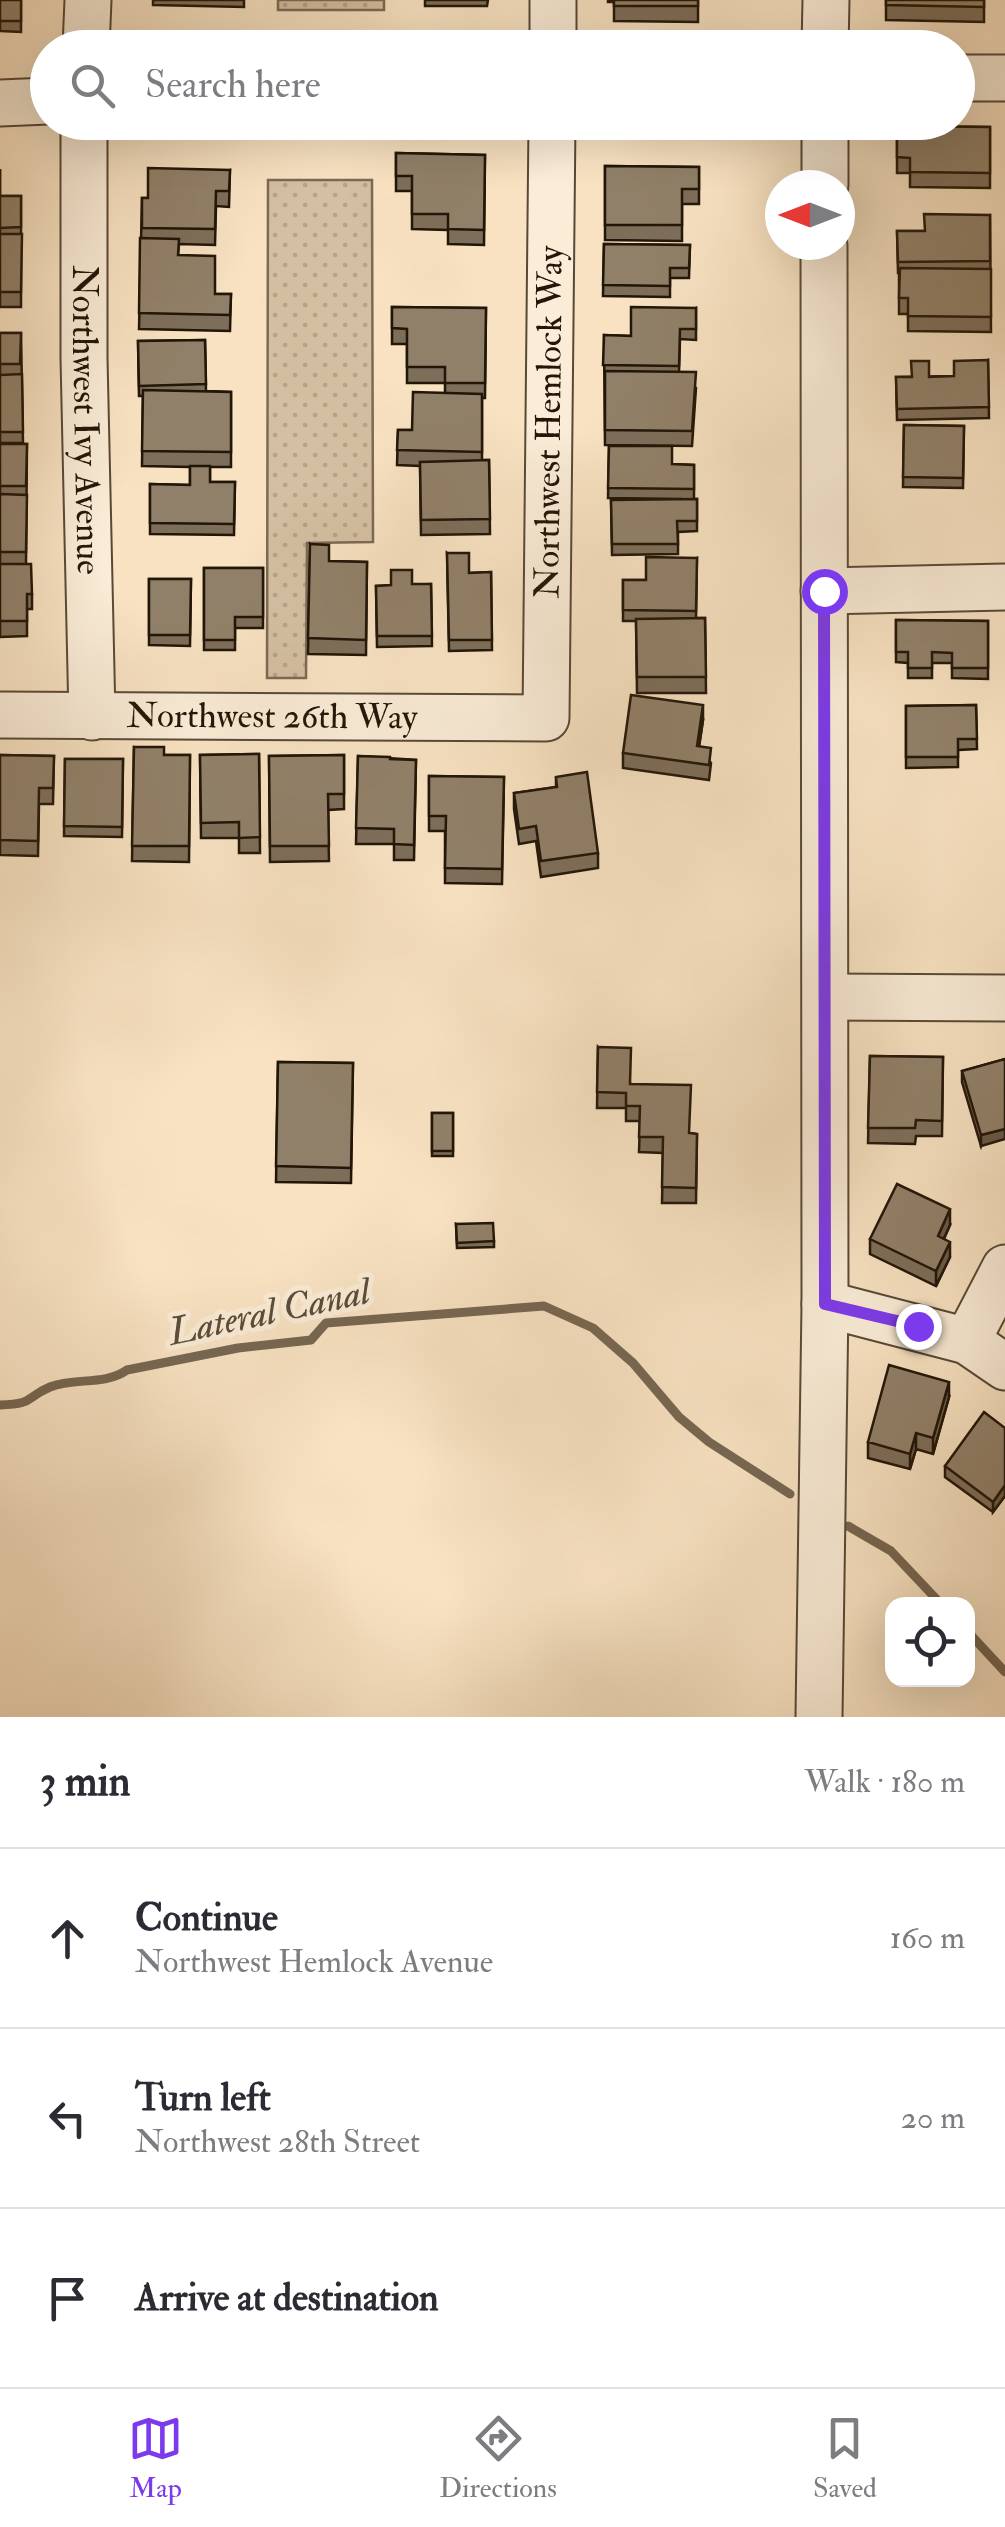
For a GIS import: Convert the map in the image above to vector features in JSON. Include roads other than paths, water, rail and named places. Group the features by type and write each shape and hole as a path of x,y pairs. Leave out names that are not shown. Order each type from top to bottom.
{"street":[{"path":"87,30 88,0"},
{"path":"552,30 553,0"},
{"path":"825,30 826,0"},
{"path":"975,78 1005,78"},
{"path":"0,103 30,101"},
{"name":"Northwest Ivy Avenue","path":"84,140 84,358 92,716"},
{"name":"Northwest Hemlock Way","path":"546,718 552,140"},
{"path":"824,170 825,140"},
{"path":"819,1717 825,1304 824,260"},
{"path":"824,591 1005,587"},
{"name":"Northwest 26th Way","path":"0,716 546,718"},
{"path":"826,997 1005,998"},
{"path":"967,1341 1005,1268"},
{"path":"825,1304 967,1341 1005,1367"}],"waterway":[{"name":"Lateral Canal","path":"0,1405 24,1402 60,1384 109,1378 127,1370 238,1348 311,1340 326,1323 544,1306 593,1328 633,1363 679,1417 709,1442 790,1494"},
{"name":"Lateral Canal","path":"848,1526 891,1551 934,1597"},
{"name":"Lateral Canal","path":"975,1640 1005,1672"}]}
